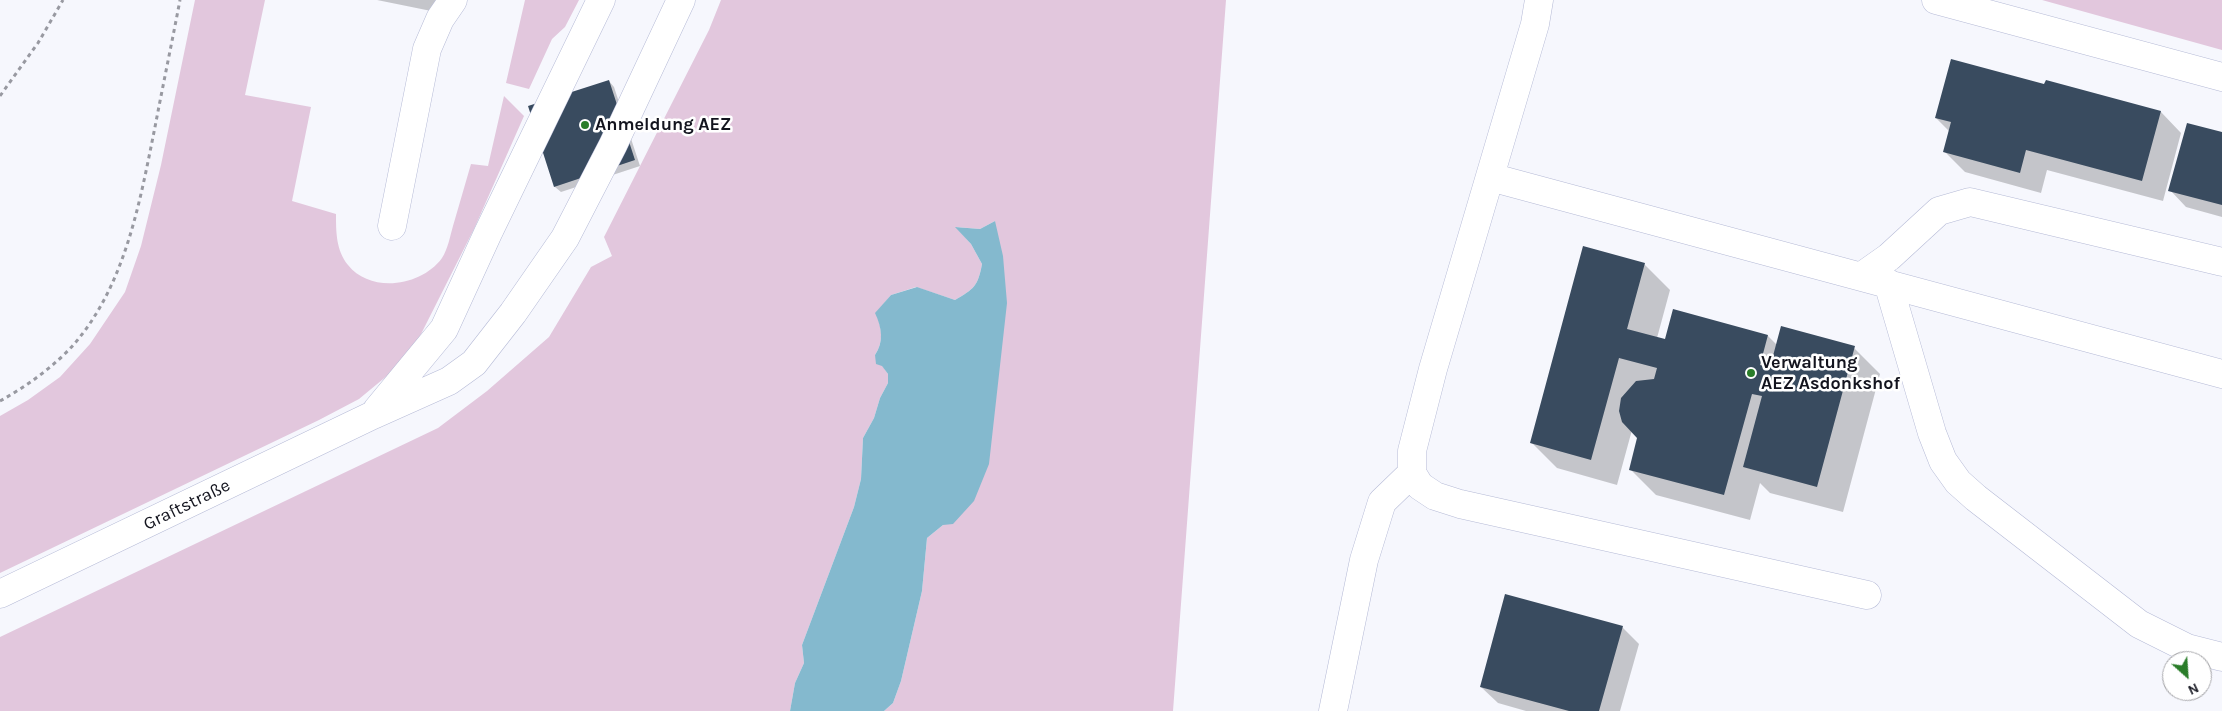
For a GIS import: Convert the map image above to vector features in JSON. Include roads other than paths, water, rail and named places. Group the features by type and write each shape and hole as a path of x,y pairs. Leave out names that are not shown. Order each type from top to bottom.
{"street":[{"path":"392,226 427,49 440,19 453,0"},
{"path":"373,415 444,329 488,233 601,0"},
{"name":"Graftstraße","path":"0,594 373,415 449,381 474,363 513,313 564,238 614,144 681,0"},
{"path":"1539,0 1535,24 1433,369 1412,451 1412,474 1420,486 1435,496 1460,504 1867,595"},
{"path":"1936,0 2222,77"},
{"path":"1490,177 2222,374"},
{"path":"1862,276 1889,257 1939,211 1970,202 2222,262"},
{"path":"1888,283 1932,433 1943,461 1958,482 2139,624 2188,648 2222,657"},
{"path":"1334,711 1364,560 1382,502 1412,474"}],"water":[{"path":"995,221 1003,256 1007,303 989,464 974,501 953,524 943,525 927,538 922,591 901,681 893,703 884,711 790,711 795,683 804,663 802,645 854,507 861,479 863,438 874,418 880,398 888,383 888,374 882,366 876,364 875,355 880,345 881,335 875,313 891,295 917,287 955,300 967,293 977,282 982,264 971,244 955,227 980,229"}],"place":[{"name":"Anmeldung AEZ","path":"585,125"},
{"name":"Verwaltung AEZ Asdonkshof","path":"1751,373"}]}
